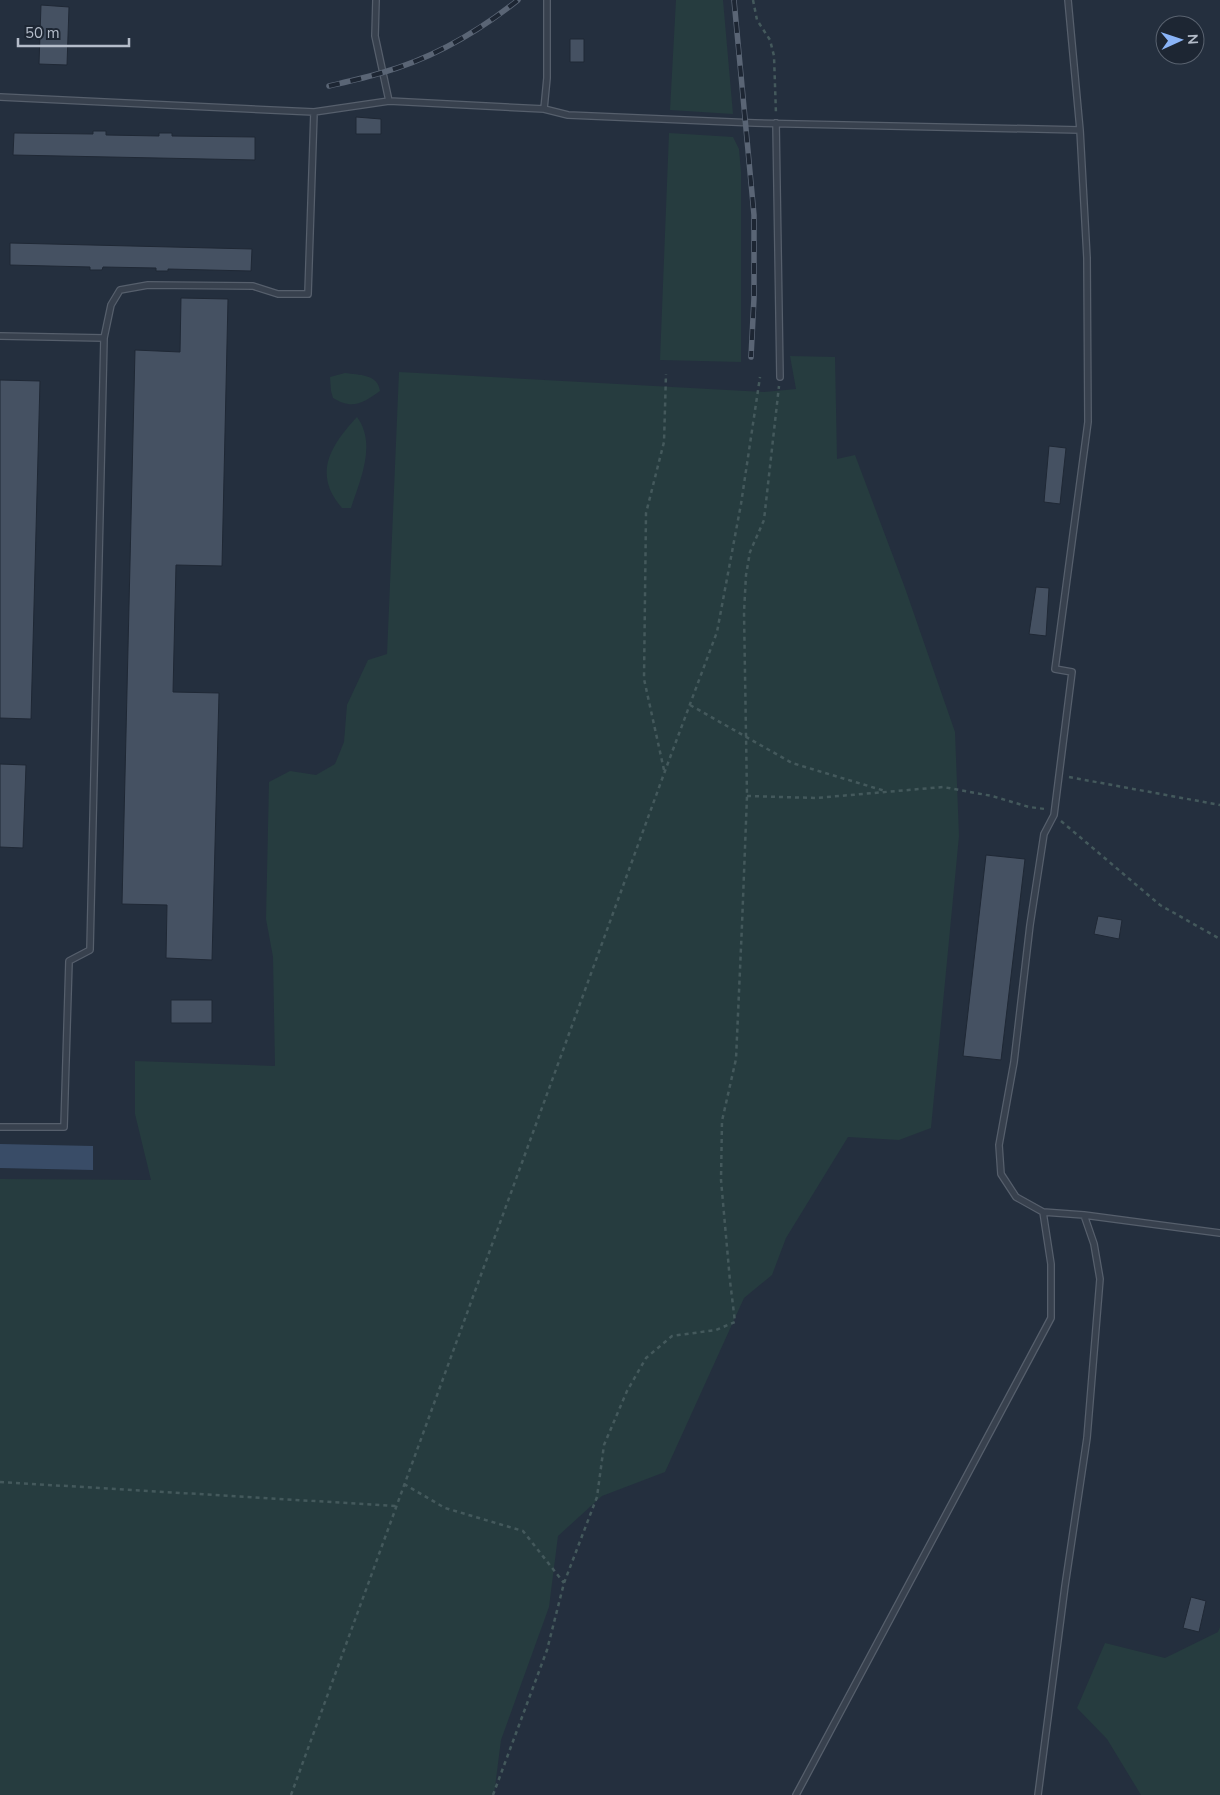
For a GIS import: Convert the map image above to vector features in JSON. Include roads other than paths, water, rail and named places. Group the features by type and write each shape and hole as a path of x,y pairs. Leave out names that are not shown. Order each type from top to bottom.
{"lane":[{"path":"376,0 375,36 389,101"},
{"path":"544,109 547,78 547,0"},
{"path":"1068,0 1080,130 1087,258 1088,422 1055,669 1072,672 1054,813 1044,834 1030,925 1014,1062 999,1145 1001,1174 1016,1197 1043,1212 1084,1215 1220,1233"},
{"path":"0,97 314,112 389,101 544,109 568,114 776,123 1080,130"},
{"path":"0,1127 64,1128 69,961 90,950 104,338 111,305 120,290 148,285 253,286 278,294 308,294 314,112"},
{"path":"776,123 780,377"},
{"path":"0,336 104,338"},
{"path":"796,1795 1051,1318 1051,1264 1043,1212"},
{"path":"1038,1795 1065,1586 1087,1438 1100,1278 1094,1244 1084,1215"}],"water":[{"path":"0,1144 93,1146 93,1170 0,1168"}],"railway":[{"path":"329,86 400,67 436,52 487,23 518,0"},
{"path":"734,0 754,215 754,298 751,357"}]}
